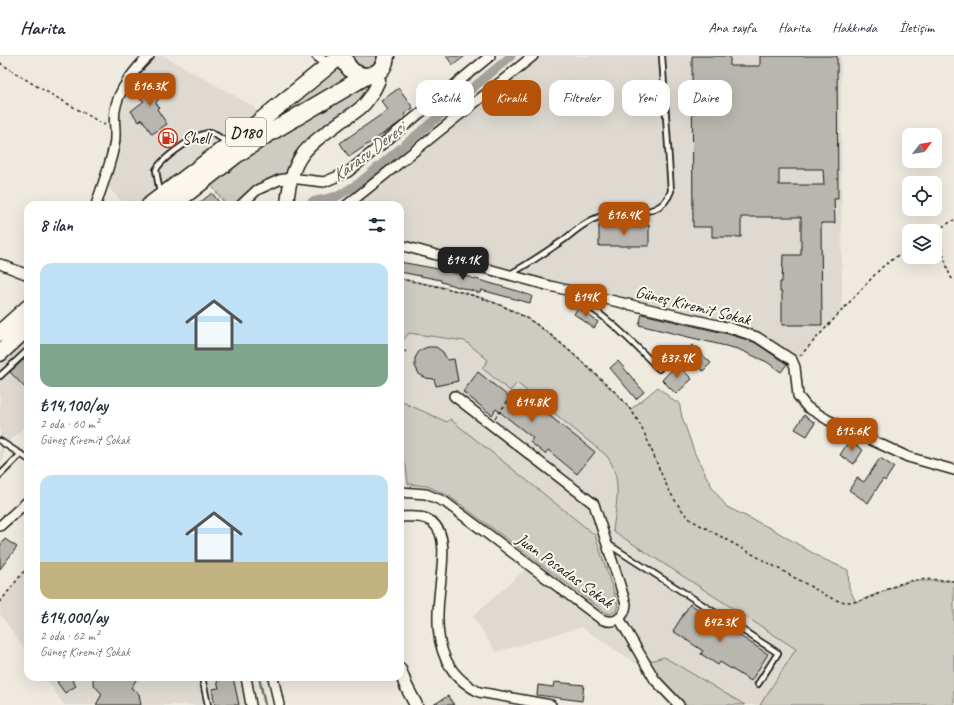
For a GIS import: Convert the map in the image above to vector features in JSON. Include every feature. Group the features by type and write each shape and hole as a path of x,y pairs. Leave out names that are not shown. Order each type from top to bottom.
{"highway":[{"path":"344,56 346,64 352,71 371,75 382,68 387,57"},
{"name":"D180","path":"162,201 327,59"},
{"name":"D180","path":"163,201 266,135 371,75"},
{"path":"0,333 24,312"},
{"path":"0,353 24,331"}],"street":[{"path":"97,201 114,146 116,131 115,111 117,102 132,75 149,56"},
{"path":"245,201 257,190 279,180 290,178 324,182 348,172 490,56"},
{"path":"352,201 532,56"},
{"path":"287,201 290,178 297,160 305,150 367,102 380,80 371,75"},
{"name":"Güneş Kiremit Sokak","path":"404,246 550,286 744,332 757,337 777,349 790,358 794,363"},
{"path":"0,264 24,273"},
{"path":"794,363 798,396 807,407 828,420 908,457 954,470"},
{"name":"Juan Posadas Sokak","path":"404,492 426,494 445,502 601,619 610,621 619,618 624,613 626,604 594,504 454,396"},
{"path":"0,526 24,505"},
{"path":"404,517 419,516 426,518 432,522 440,533 444,546 437,606 438,624 444,653 457,675 471,688 479,692 551,705"},
{"path":"619,618 655,680 679,705"},
{"path":"247,681 251,705"},
{"path":"274,681 279,705"},
{"path":"404,681 416,705"}],"lane":[{"path":"509,274 539,257 593,219 613,213 657,210 668,200 671,191 662,56"},
{"path":"161,201 156,170 162,161 203,134 215,135 230,144"},
{"path":"550,286 581,300 603,316 659,369"},
{"path":"0,376 24,354"},
{"path":"0,441 24,456"},
{"path":"0,475 21,454"},
{"path":"606,542 778,653 758,684"},
{"path":"203,681 208,705"}],"path":[{"path":"0,63 33,84 116,131"},
{"path":"942,227 954,220"},
{"path":"794,363 881,268 902,252"},
{"path":"942,252 950,276 954,281"},
{"path":"404,280 431,284 480,298 517,313 540,327 622,398 648,441 671,497 691,520 834,599 845,603 856,602 910,581 954,581"},
{"path":"491,424 511,397"},
{"path":"0,602 24,571"}],"shaded area":[{"path":"149,56 164,56 253,106 262,119 155,201 121,201 103,182 117,102"},
{"path":"340,56 390,56 367,102 293,169 247,201 223,201 206,178 258,123"},
{"path":"533,56 841,56 842,311 794,363 757,337 404,246 404,201 352,201 458,116 474,116 474,103 482,97 482,116 541,116 541,80 503,80"},
{"path":"404,280 431,284 480,298 517,313 540,327 622,398 635,416 648,441 830,597 760,705 745,705 664,657 638,665 581,627 496,652 473,616 530,565 457,510 408,492 406,466 404,463"},
{"path":"404,280 455,290 508,308 540,327 570,351 615,393 630,410 658,387 675,402 679,402 682,417 695,454 713,489 727,507 774,530 821,558 848,570 849,588 856,602 910,581 954,581 954,705 760,705 796,649 613,531 617,502 617,483 612,465 607,456 517,383 510,391 482,368 488,360 465,341 409,333 404,339"},
{"path":"24,331 24,427 4,447 3,460 0,463 0,353"},
{"path":"404,403 447,422 450,419 595,535 618,605 616,611 610,614 605,612 449,496 427,486 408,484 406,466 404,463"},
{"path":"24,571 24,648 0,614 0,602"},
{"path":"664,657 745,705 679,705 644,663"},
{"path":"48,681 247,681 251,705 64,705"}],"building":[{"path":"446,56 465,56 453,65"},
{"path":"692,56 730,56 730,66 760,66 760,56 837,56 838,199 834,199 835,223 821,223 822,325 782,325 782,292 780,292 780,282 782,282 783,255 801,255 801,217 741,217 741,237 712,237 712,227 693,227 692,116 732,116 732,80 692,80","holes":["779,169 823,169 824,185 779,185"]},
{"path":"151,78 165,88 156,103 159,107 157,109 167,124 152,134 142,119 139,122 131,111 144,101 138,97"},
{"path":"399,88 413,108 404,114 406,117 399,123 349,157 340,143 388,110 381,101"},
{"path":"212,193 218,201 202,201"},
{"path":"599,225 649,225 649,246 599,246"},
{"path":"404,263 444,270 532,296 530,303 481,290 480,293 441,282 441,280 404,273"},
{"path":"578,308 598,322 594,328 574,314"},
{"path":"642,314 728,334 754,342 787,364 781,372 767,362 738,349 639,325"},
{"path":"692,345 711,363 703,371 685,353"},
{"path":"428,347 436,347 443,352 447,360 454,359 458,381 436,386 434,379 426,378 419,374 415,366 415,358 420,350"},
{"path":"23,360 24,361 24,387 10,372"},
{"path":"618,361 644,392 636,399 610,368"},
{"path":"677,364 692,379 676,394 662,380"},
{"path":"478,372 514,401 521,393 595,452 577,474 548,450 545,454 530,442 533,438 496,409 492,415 463,392"},
{"path":"804,415 815,423 807,436 795,429"},
{"path":"849,441 863,450 854,464 840,455"},
{"path":"880,458 894,467 885,481 883,479 868,503 849,490 857,478 864,482"},
{"path":"5,539 17,547 0,569 0,546"},
{"path":"690,604 768,654 751,681 720,662 718,665 701,654 703,651 673,631"},
{"path":"73,681 76,686 65,693 57,682"},
{"path":"93,681 135,681 131,688 139,694 141,705 96,705 102,694 93,684"},
{"path":"217,681 234,681 239,705 215,705 212,689 219,688"},
{"path":"554,682 584,685 582,701 537,695 538,685 553,687"},
{"path":"448,696 454,705 433,705"}],"waterway":[{"name":"Karasu Deresi","path":"316,201 338,196 359,183 511,56"},
{"path":"260,681 265,705"}],"place":[{"name":"Shell","path":"168,138"}]}
